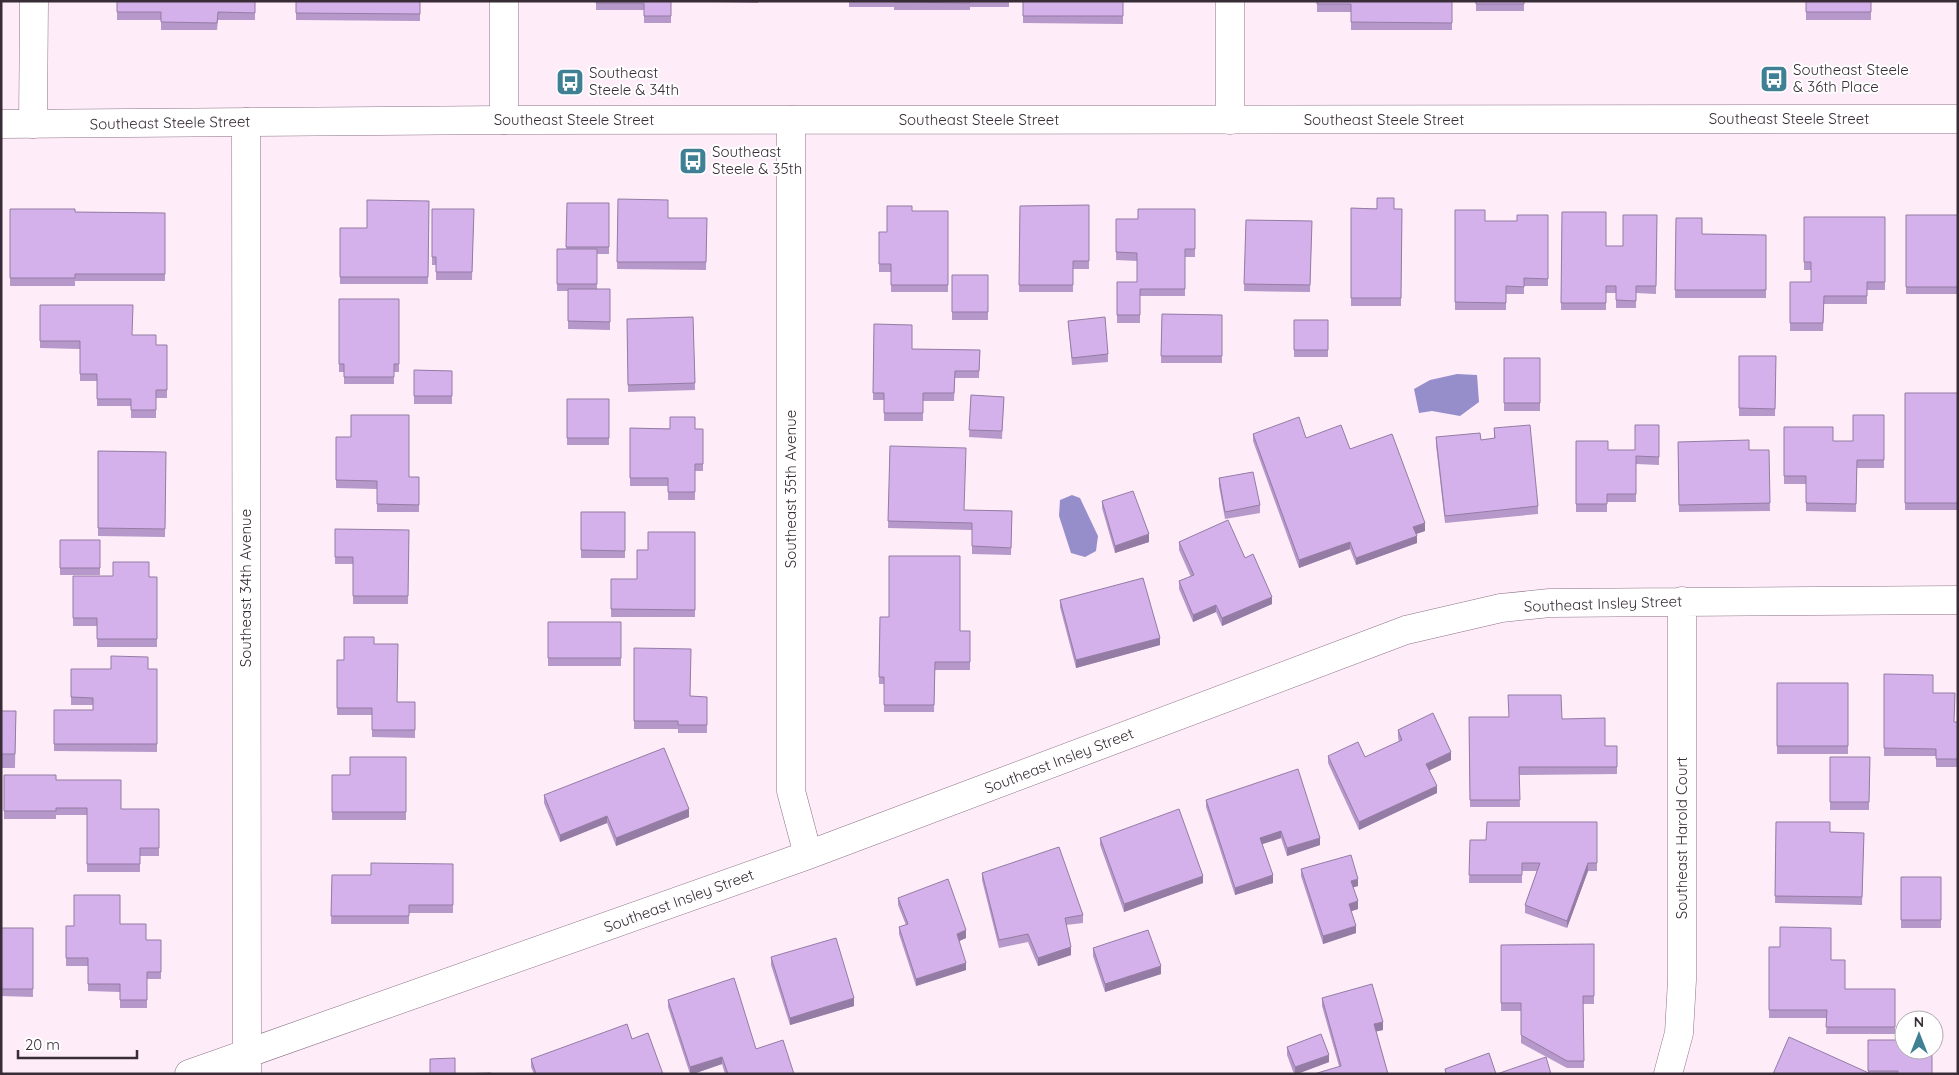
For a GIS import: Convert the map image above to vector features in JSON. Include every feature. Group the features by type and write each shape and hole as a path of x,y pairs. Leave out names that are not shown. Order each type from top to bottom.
{"street":[{"path":"33,124 34,1"},
{"path":"504,1 504,120"},
{"path":"1230,1 1230,120"},
{"name":"Southeast Steele Street","path":"1,124 504,120 1958,119"},
{"name":"Southeast 35th Avenue","path":"791,120 791,791 808,855"},
{"name":"Southeast 34th Avenue","path":"246,122 247,1064"},
{"name":"Southeast Insley Street","path":"188,1074 247,1064 1406,630 1453,617 1501,608 1540,604 1682,601 1958,600"},
{"name":"Southeast Harold Court","path":"1668,1074 1679,1033 1682,980 1682,601"}],"shaded area":[{"path":"1457,374 1477,375 1479,402 1460,416 1432,411 1419,413 1414,389 1430,380"},
{"path":"1072,495 1080,498 1098,536 1096,551 1085,557 1071,553 1059,516 1060,500"}],"building":[{"path":"117,1 255,1 255,13 218,12 217,23 161,22 161,12 117,12"},
{"path":"296,1 420,1 420,14 296,13"},
{"path":"596,1 671,1 671,16 644,16 644,3 596,3"},
{"path":"970,1 970,3 894,2"},
{"path":"1023,1 1123,1 1123,16 1023,16"},
{"path":"1317,1 1452,1 1452,23 1351,22 1351,4 1317,4"},
{"path":"1476,1 1524,1 1524,4 1476,4"},
{"path":"1806,1 1871,1 1871,12 1806,12"},
{"path":"1377,198 1394,198 1394,209 1402,209 1401,298 1351,298 1351,208 1377,209"},
{"path":"618,199 668,200 668,218 707,218 706,262 617,262"},
{"path":"367,200 429,201 428,277 340,277 340,228 367,228"},
{"path":"567,203 609,203 609,247 566,247"},
{"path":"1089,205 1089,261 1073,261 1073,285 1019,285 1020,206"},
{"path":"887,206 912,206 912,211 948,211 948,285 891,285 891,264 879,264 879,232 887,232"},
{"path":"10,209 75,209 75,212 165,213 165,274 75,274 75,278 10,278"},
{"path":"432,209 474,209 472,272 436,272 436,257 432,257"},
{"path":"1138,209 1195,209 1195,249 1185,249 1185,289 1140,289 1140,315 1117,315 1117,282 1137,282 1137,253 1116,252 1116,219 1138,219"},
{"path":"1455,210 1485,210 1485,221 1517,221 1517,215 1548,215 1548,279 1524,278 1524,287 1506,286 1506,303 1455,302"},
{"path":"1562,212 1606,212 1606,246 1623,246 1623,215 1657,215 1656,286 1636,286 1636,301 1616,300 1616,286 1606,286 1606,303 1561,303"},
{"path":"1906,215 1958,215 1958,287 1906,287"},
{"path":"1804,217 1885,217 1885,282 1867,282 1867,296 1824,296 1823,323 1790,323 1790,282 1811,282 1811,262 1804,262"},
{"path":"1676,218 1702,218 1702,234 1766,235 1766,290 1675,290"},
{"path":"1246,220 1312,221 1310,285 1244,284"},
{"path":"557,249 597,249 597,284 557,284"},
{"path":"952,275 988,275 988,312 952,312"},
{"path":"568,289 610,289 610,322 568,321"},
{"path":"339,299 399,299 399,364 394,364 394,377 344,377 344,364 339,364"},
{"path":"40,305 133,305 132,335 156,335 156,345 167,345 167,390 156,390 156,410 131,410 131,399 97,399 97,374 80,374 80,341 40,341"},
{"path":"1162,314 1222,315 1222,356 1161,356"},
{"path":"693,317 695,383 628,385 627,319"},
{"path":"1105,317 1108,354 1072,358 1068,321"},
{"path":"1294,320 1328,320 1328,350 1294,350"},
{"path":"874,324 912,325 912,349 980,350 979,371 955,371 954,393 923,393 923,413 884,413 884,393 873,393"},
{"path":"1739,356 1776,356 1775,409 1739,408"},
{"path":"1504,358 1540,358 1540,403 1504,403"},
{"path":"414,370 452,371 452,396 414,396"},
{"path":"1905,393 1958,393 1958,503 1905,503"},
{"path":"971,395 1004,397 1002,431 969,430"},
{"path":"567,399 609,399 609,438 567,438"},
{"path":"351,415 409,415 409,477 419,477 419,505 377,504 377,481 336,480 336,437 351,437"},
{"path":"1853,415 1884,415 1884,460 1857,460 1856,504 1806,503 1806,476 1784,476 1784,427 1833,427 1833,441 1853,441"},
{"path":"670,417 695,417 695,429 703,429 703,464 695,464 695,492 668,492 668,478 630,478 630,428 670,429"},
{"path":"1299,417 1306,438 1341,425 1350,449 1392,434 1425,523 1413,527 1417,536 1356,558 1350,542 1299,560 1253,434"},
{"path":"1530,425 1538,506 1445,516 1436,437 1480,433 1481,440 1495,438 1494,428"},
{"path":"1635,425 1659,425 1659,457 1636,456 1636,494 1607,494 1607,504 1576,504 1576,441 1608,441 1608,450 1635,450"},
{"path":"1749,440 1749,450 1769,450 1770,503 1679,505 1678,442"},
{"path":"890,446 966,448 964,510 1012,511 1011,548 972,546 972,523 888,521"},
{"path":"98,451 166,452 165,529 98,528"},
{"path":"1253,472 1260,505 1225,512 1219,478"},
{"path":"1133,491 1149,534 1115,546 1102,501"},
{"path":"581,512 625,512 625,551 581,550"},
{"path":"1228,520 1245,558 1253,554 1272,597 1222,618 1216,605 1193,615 1179,581 1194,575 1179,542"},
{"path":"335,529 409,530 408,596 353,596 353,557 335,557"},
{"path":"648,532 695,532 695,610 611,609 611,579 637,579 637,550 648,550"},
{"path":"60,540 100,540 100,568 60,568"},
{"path":"889,556 960,556 960,631 970,631 970,662 935,662 934,705 884,705 884,677 879,677 880,617 889,617"},
{"path":"113,562 149,562 149,577 157,577 157,639 97,639 97,618 73,618 73,576 113,576"},
{"path":"1143,578 1160,638 1076,660 1060,600"},
{"path":"548,622 621,622 621,658 548,658"},
{"path":"344,637 374,637 374,644 398,644 397,702 415,702 415,730 372,730 372,708 337,708 337,660 344,660"},
{"path":"634,648 691,649 690,696 707,697 707,725 678,725 678,721 634,721"},
{"path":"111,656 148,657 148,669 157,669 157,744 54,744 54,710 93,710 93,698 71,697 71,669 111,669"},
{"path":"1884,674 1933,675 1933,693 1955,693 1954,722 1958,722 1958,759 1936,759 1936,749 1884,748"},
{"path":"1777,683 1848,683 1848,746 1777,746"},
{"path":"1508,695 1561,695 1562,719 1605,718 1605,746 1617,746 1617,767 1519,767 1520,800 1470,800 1469,717 1509,717"},
{"path":"1,711 16,711 15,754 1,754"},
{"path":"1433,713 1451,752 1426,764 1437,786 1359,822 1328,756 1358,742 1365,757 1402,740 1398,730"},
{"path":"664,748 689,809 616,838 607,816 560,835 544,795"},
{"path":"350,757 406,757 406,812 332,812 332,775 350,775"},
{"path":"1830,757 1870,757 1869,802 1830,802"},
{"path":"1298,769 1320,838 1287,848 1281,831 1260,838 1273,875 1235,888 1206,800"},
{"path":"4,775 56,775 56,780 121,780 121,809 159,809 159,848 140,848 140,864 87,864 87,808 56,808 56,811 4,811"},
{"path":"1179,809 1203,876 1124,904 1100,838"},
{"path":"1487,822 1597,822 1597,863 1588,863 1567,921 1525,905 1540,863 1522,863 1522,875 1469,875 1470,840 1486,840"},
{"path":"1776,822 1830,822 1830,832 1864,833 1862,897 1775,896"},
{"path":"1059,847 1083,915 1065,918 1071,947 1038,958 1028,934 999,940 982,873"},
{"path":"1351,855 1358,879 1351,881 1358,901 1349,904 1356,926 1323,936 1301,869"},
{"path":"371,863 453,864 453,905 409,905 409,916 331,916 332,875 371,875"},
{"path":"1901,877 1941,877 1941,920 1901,920"},
{"path":"948,879 966,930 957,934 966,963 916,979 899,927 908,924 898,898"},
{"path":"74,895 120,895 120,924 146,924 146,940 161,940 161,972 147,972 147,1000 120,1000 120,984 88,984 88,958 66,958 66,926 74,926"},
{"path":"1780,927 1831,928 1831,960 1845,960 1845,989 1895,989 1894,1027 1826,1027 1827,1010 1769,1010 1769,947 1780,947"},
{"path":"1,928 33,928 33,989 1,989"},
{"path":"1148,930 1161,966 1105,984 1093,948"},
{"path":"836,938 854,998 790,1018 771,957"},
{"path":"1594,944 1594,996 1583,996 1584,1061 1567,1061 1521,1035 1521,1003 1501,1003 1501,945"},
{"path":"734,978 756,1049 783,1040 794,1074 728,1074 722,1057 690,1067 668,1000"},
{"path":"1372,984 1383,1022 1374,1024 1388,1074 1314,1074 1341,1066 1322,998"},
{"path":"627,1024 632,1039 648,1033 663,1074 536,1074 531,1059"},
{"path":"1321,1034 1329,1055 1295,1067 1287,1047"},
{"path":"1789,1037 1871,1074 1773,1074"},
{"path":"1868,1040 1894,1040 1894,1060 1932,1060 1932,1074 1898,1074 1898,1071 1868,1071"},
{"path":"1489,1053 1496,1074 1446,1074 1445,1069"},
{"path":"1546,1057 1551,1074 1497,1074"},
{"path":"455,1058 455,1074 430,1074 430,1059"},
{"path":"491,1073 491,1074 458,1074"}],"place":[{"name":"Southeast Steele & 36th Place","path":"1774,79"},
{"name":"Southeast Steele & 34th","path":"570,82"},
{"name":"Southeast Steele & 35th","path":"693,161"}]}
